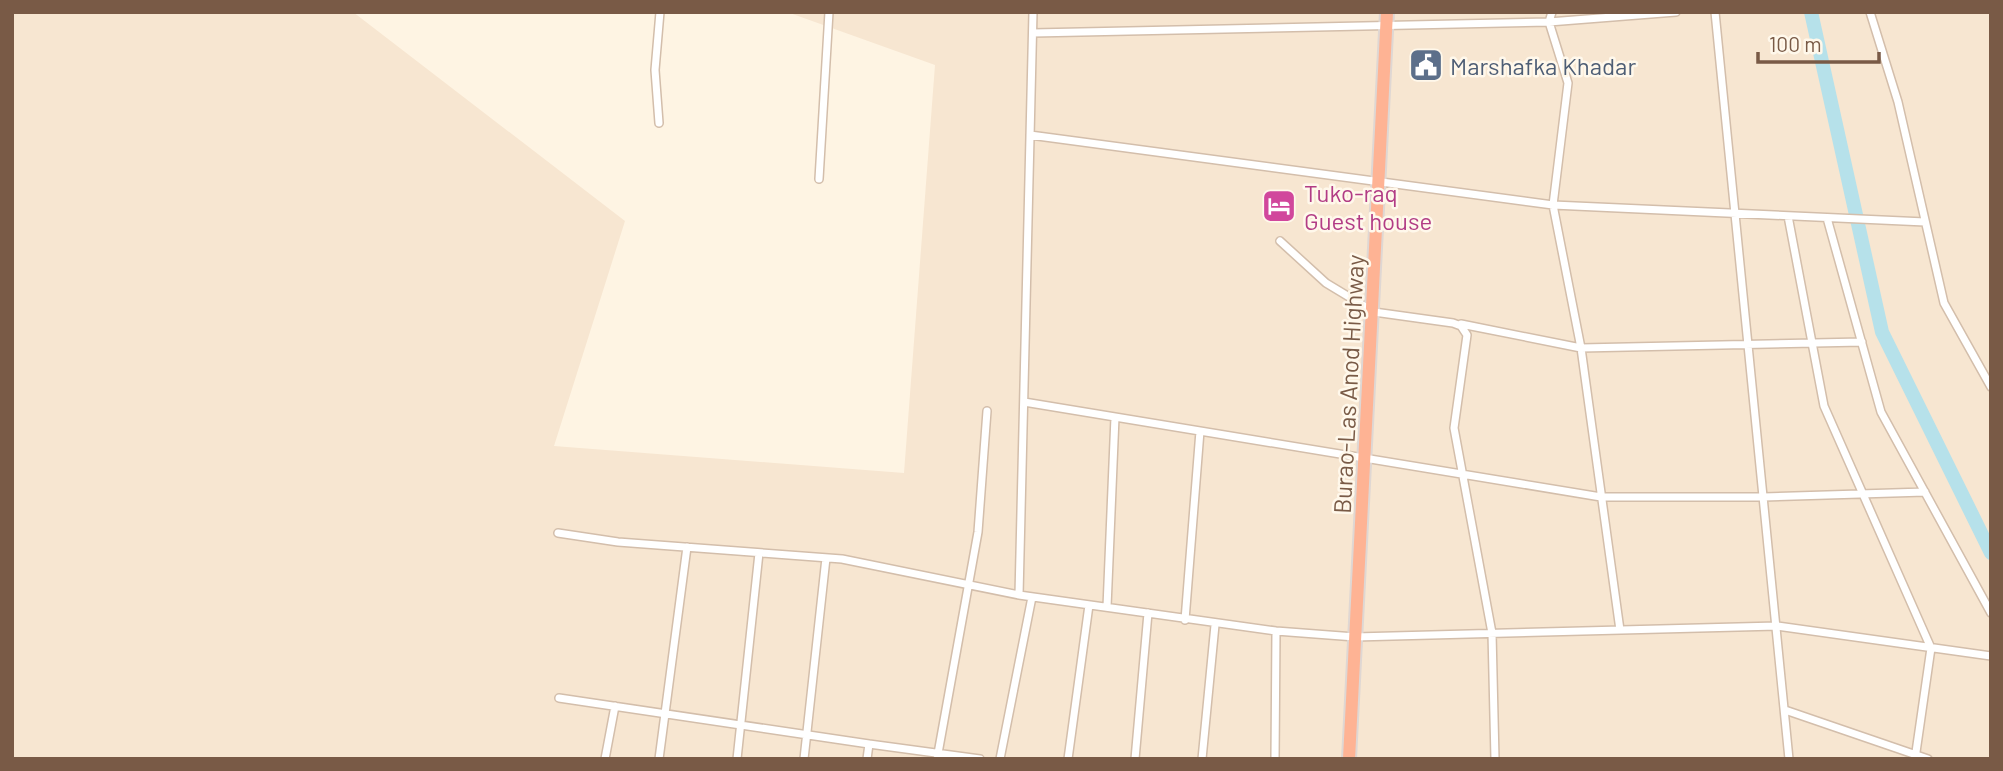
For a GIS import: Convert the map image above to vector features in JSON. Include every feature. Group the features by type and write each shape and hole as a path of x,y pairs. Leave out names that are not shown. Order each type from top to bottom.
{"highway":[{"name":"Burao-Las Anod Highway","path":"1349,759 1387,19"}],"street":[{"path":"659,123 655,70 660,12"},
{"path":"820,179 829,12"},
{"path":"1019,596 1033,12"},
{"path":"1552,12 1549,22 1568,83 1553,205 1581,348 1619,630"},
{"path":"1033,33 1387,19 1549,22 1676,12"},
{"path":"1715,12 1789,759"},
{"path":"1870,12 1898,102 1944,303 1991,387"},
{"path":"1030,135 1553,205 1925,222"},
{"path":"1788,216 1824,406 1931,648 1916,757"},
{"path":"1827,218 1881,412 1991,613"},
{"path":"1280,241 1326,283 1374,312 1453,323 1581,348 1862,342"},
{"path":"1453,323 1465,330 1468,341 1454,428 1492,633 1495,759"},
{"path":"1024,402 1601,497 1764,497 1925,492"},
{"path":"937,756 978,532 987,411"},
{"path":"1107,607 1115,417"},
{"path":"1185,620 1200,431"},
{"path":"558,533 825,558 1019,596 1215,625 1276,631 1355,636 1777,626 1991,656"},
{"path":"659,759 687,547"},
{"path":"737,759 759,553"},
{"path":"804,759 825,558"},
{"path":"1000,759 1032,597"},
{"path":"1068,759 1089,605"},
{"path":"1135,759 1147,613"},
{"path":"1202,759 1215,625"},
{"path":"1275,759 1276,631"},
{"path":"559,698 937,756 980,759"},
{"path":"605,759 615,706"},
{"path":"1785,710 1928,759"},
{"path":"867,759 869,744"}],"shaded area":[{"path":"12,12 353,12 625,221 554,446 904,473 935,65 787,12 1991,12 1991,759 12,759"}],"waterway":[{"path":"1811,12 1882,332 1991,553"}],"place":[{"name":"Marshafka Khadar","path":"1426,65"},
{"name":"Tuko-raq Guest house","path":"1279,206"}]}
